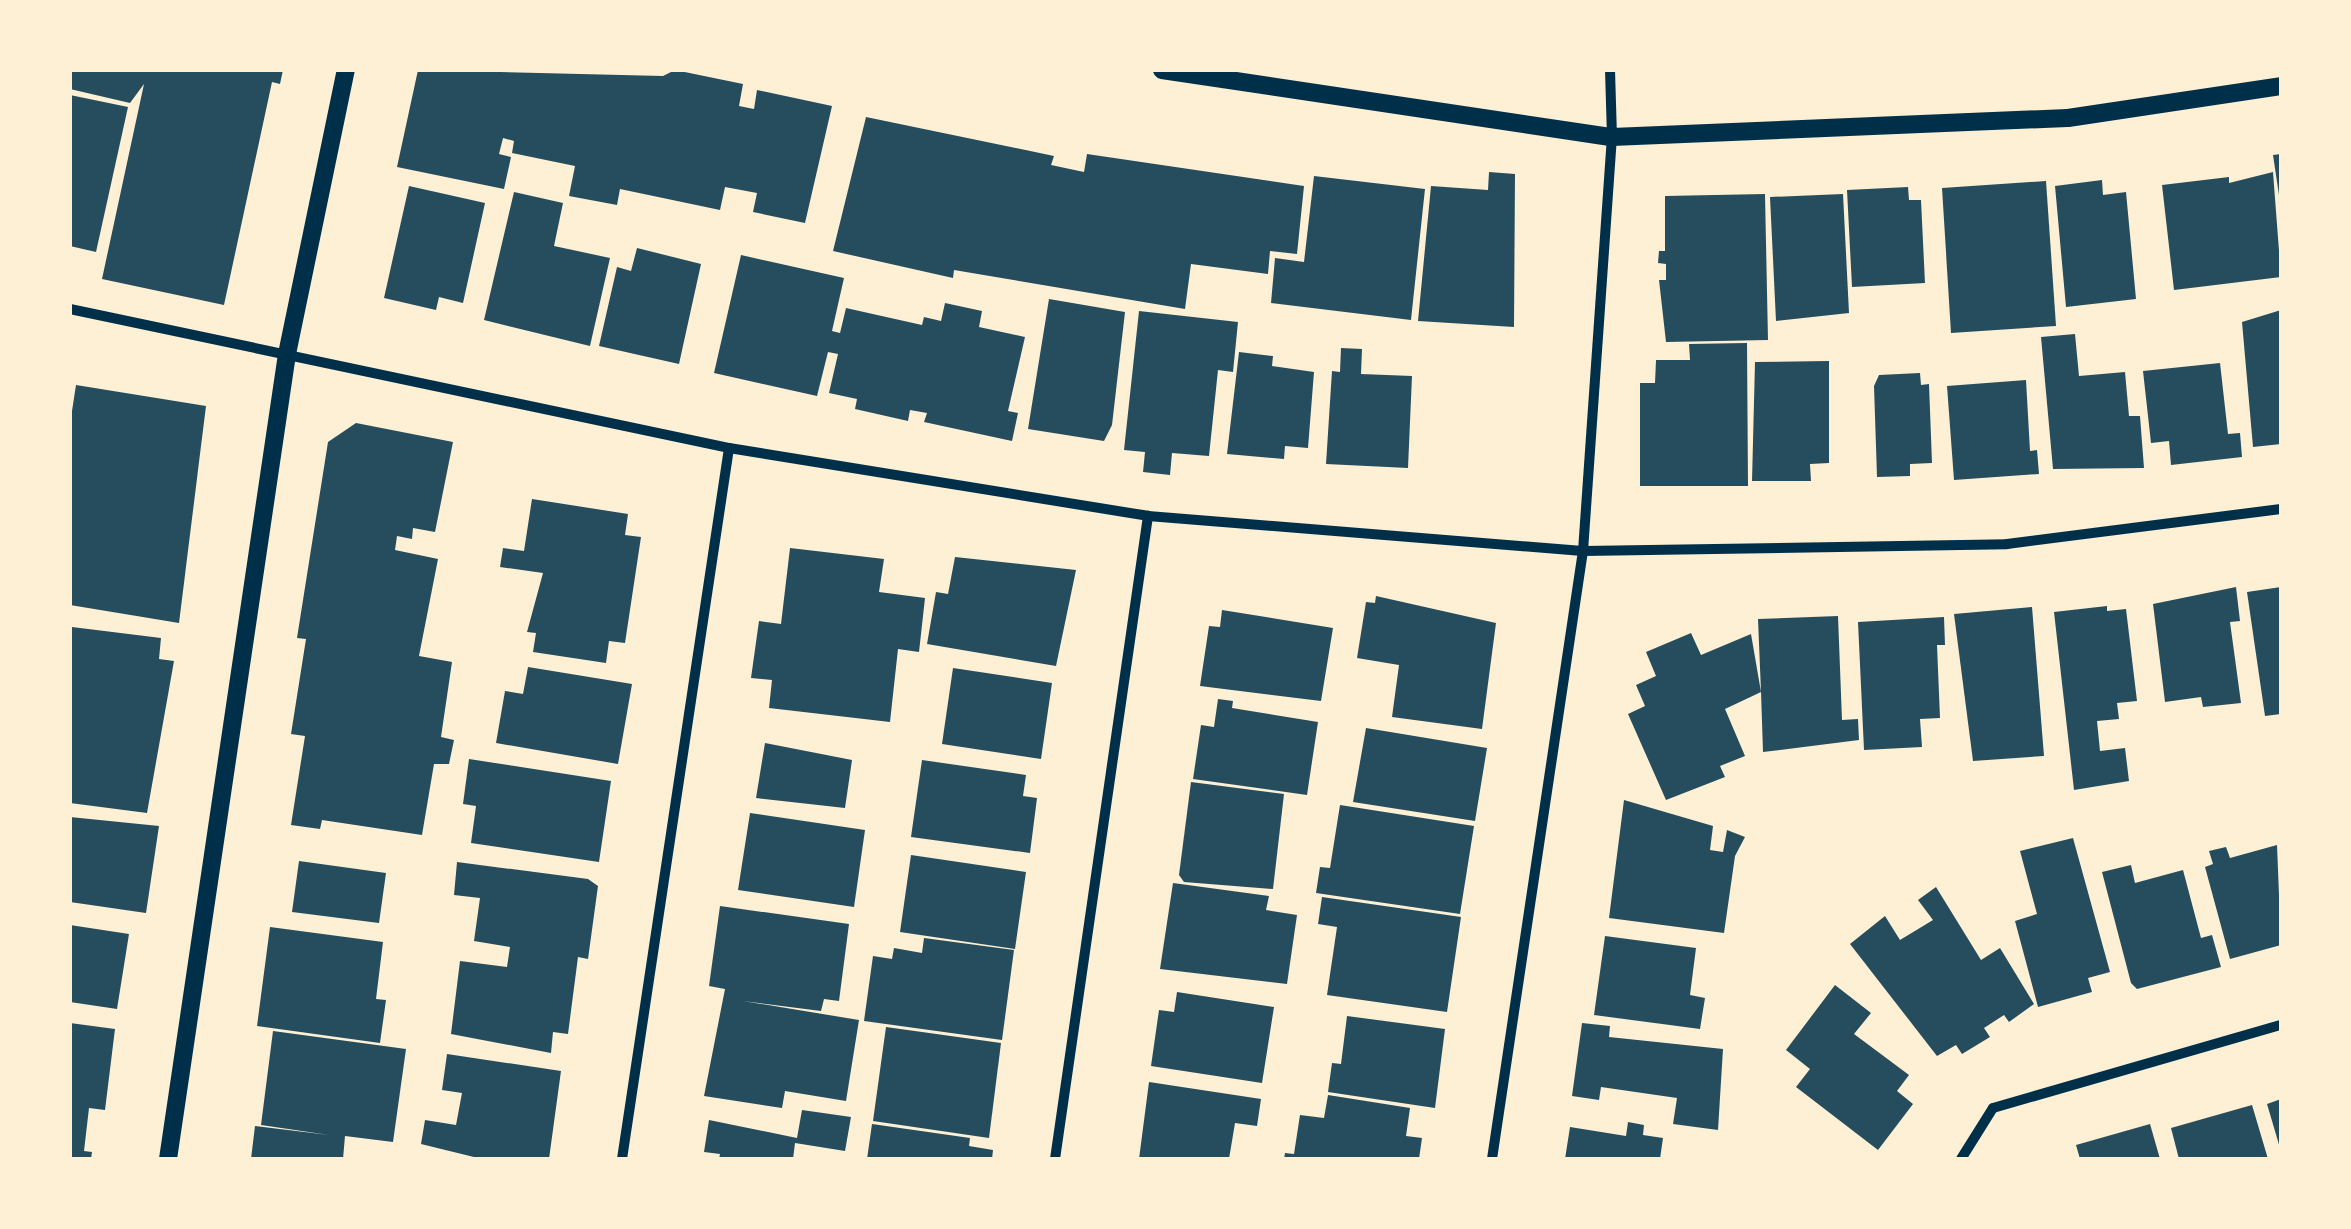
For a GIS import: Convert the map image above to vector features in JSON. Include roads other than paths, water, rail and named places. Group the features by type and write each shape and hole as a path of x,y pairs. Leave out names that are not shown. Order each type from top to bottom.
{"street":[{"path":"168,1159 288,354 346,70"},
{"path":"1162,70 1612,136 2068,118 2281,86"},
{"path":"1492,1159 1583,551 1612,136 1610,70"},
{"path":"70,309 730,448 1148,516 1583,551 2008,544 2281,509"},
{"path":"622,1159 730,448"},
{"path":"1054,1159 1148,516"},
{"path":"1961,1159 1993,1108 2281,1025"}]}
